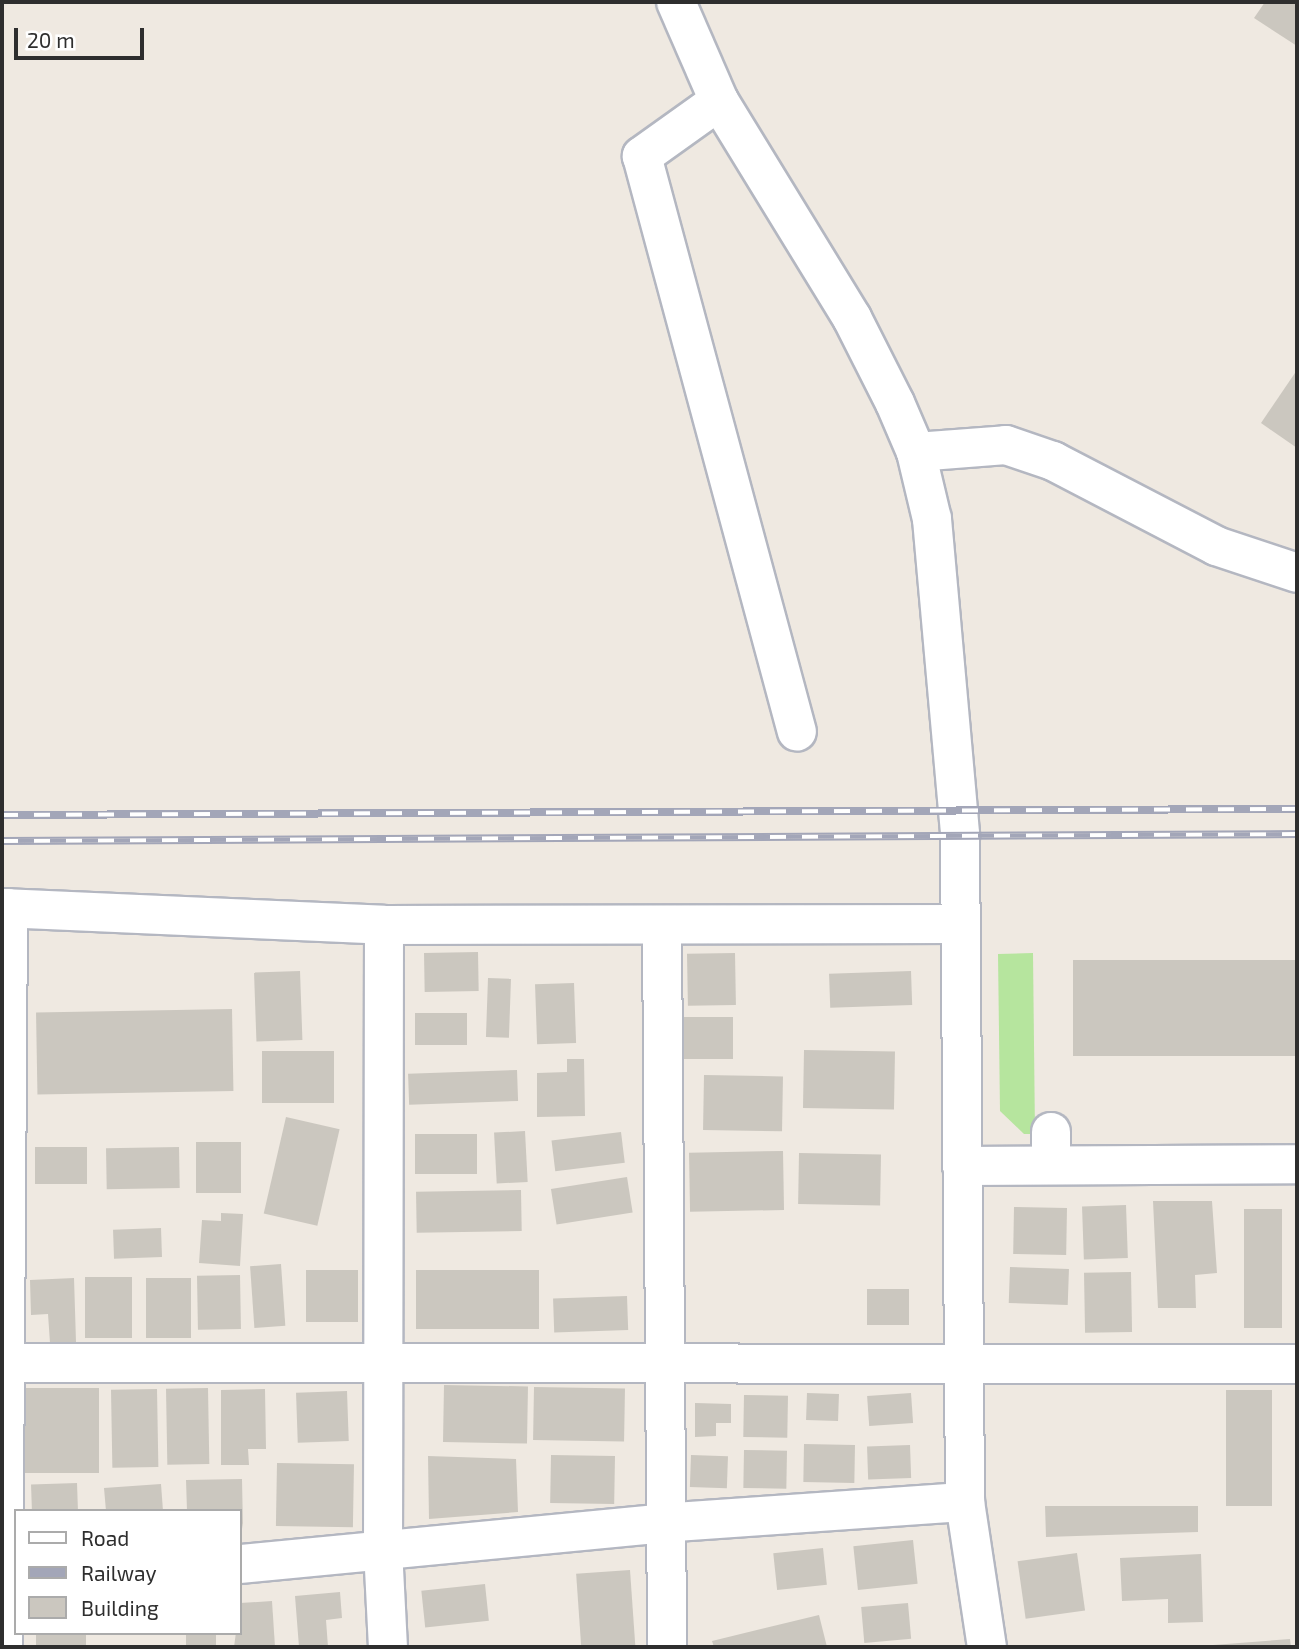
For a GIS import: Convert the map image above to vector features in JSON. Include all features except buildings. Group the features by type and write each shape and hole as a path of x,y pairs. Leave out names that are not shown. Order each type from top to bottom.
{"street":[{"path":"676,2 719,102 852,318 916,452 946,631 961,924 965,1502 987,1647"},
{"path":"719,102 642,156 797,732"},
{"path":"916,452 1006,445 1053,461 1216,546 1297,573"},
{"path":"3,1647 8,1589 2,1363 5,908 384,925 961,924"},
{"path":"384,925 383,1549 388,1647"},
{"path":"663,926 662,1523 667,1647"},
{"path":"962,1166 1051,1149 1297,1164"},
{"path":"2,1363 385,1367 1297,1364"},
{"path":"242,1564 662,1523 965,1502"}],"green space":[{"path":"1033,953 1035,1134 1024,1134 1000,1111 998,954"}],"railway":[{"path":"2,815 1297,809"},
{"path":"2,841 1297,834"}]}
